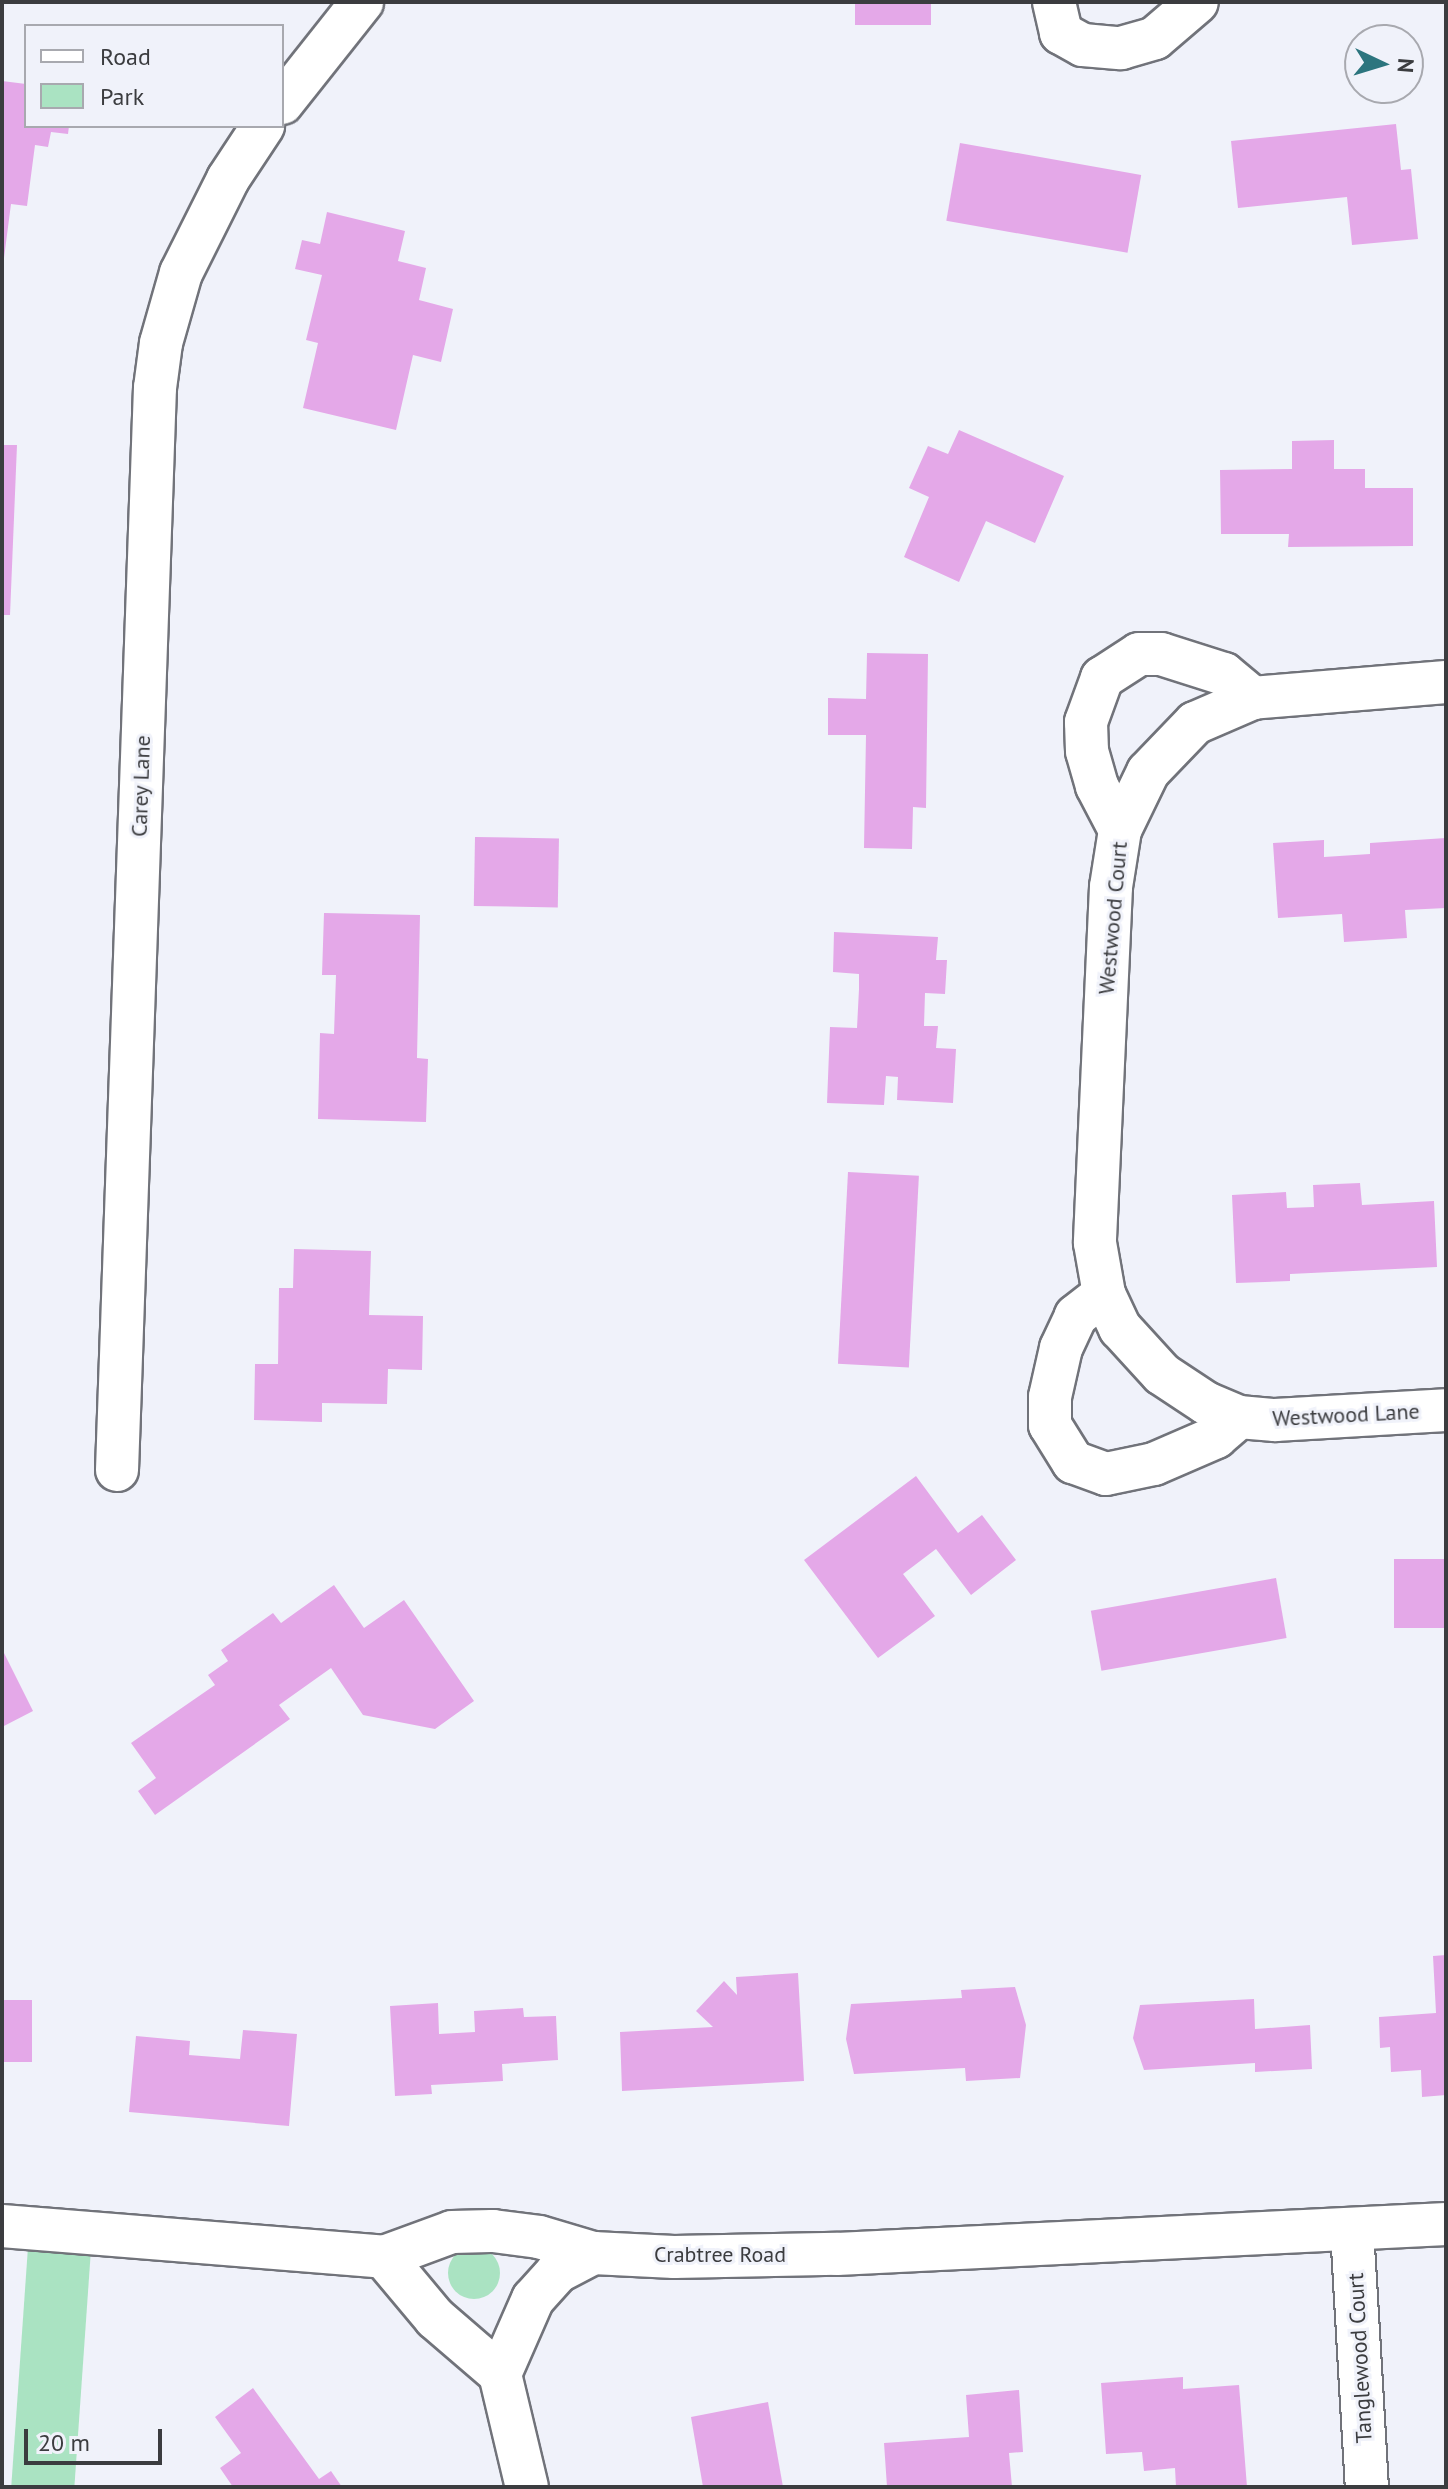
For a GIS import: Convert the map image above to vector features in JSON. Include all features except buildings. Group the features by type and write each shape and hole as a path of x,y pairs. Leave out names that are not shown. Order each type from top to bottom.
{"street":[{"path":"284,100 362,2"},
{"path":"1054,2 1061,33 1083,45 1121,48 1155,38 1197,2"},
{"name":"Carey Lane","path":"117,1470 155,388 181,273 228,179 262,128"},
{"path":"1120,830 1097,786 1087,751 1086,722 1102,678 1139,654 1161,654 1224,674 1253,698"},
{"name":"Westwood Court","path":"1162,1374 1120,1328 1104,1294 1095,1243 1111,887 1120,830 1148,772 1168,746 1195,723 1253,698 1446,682"},
{"path":"1104,1294 1076,1316 1061,1348 1050,1397 1050,1425 1073,1462 1106,1474 1154,1464 1216,1437 1239,1417"},
{"name":"Westwood Lane","path":"1162,1374 1239,1417 1275,1420 1446,1410"},
{"name":"Crabtree Road","path":"2,2226 384,2257 452,2232 539,2237 593,2253 837,2254 1446,2224"},
{"name":"Tanglewood Court","path":"1352,2229 1367,2487"},
{"path":"500,2374 533,2299 557,2272 593,2253"},
{"path":"384,2257 435,2318 500,2374 527,2487"}],"green space":[{"path":"28,2247 91,2251 74,2487 11,2487"},
{"path":"474,2247 493,2254 500,2273 493,2292 474,2299 455,2292 448,2273 455,2254"}]}
